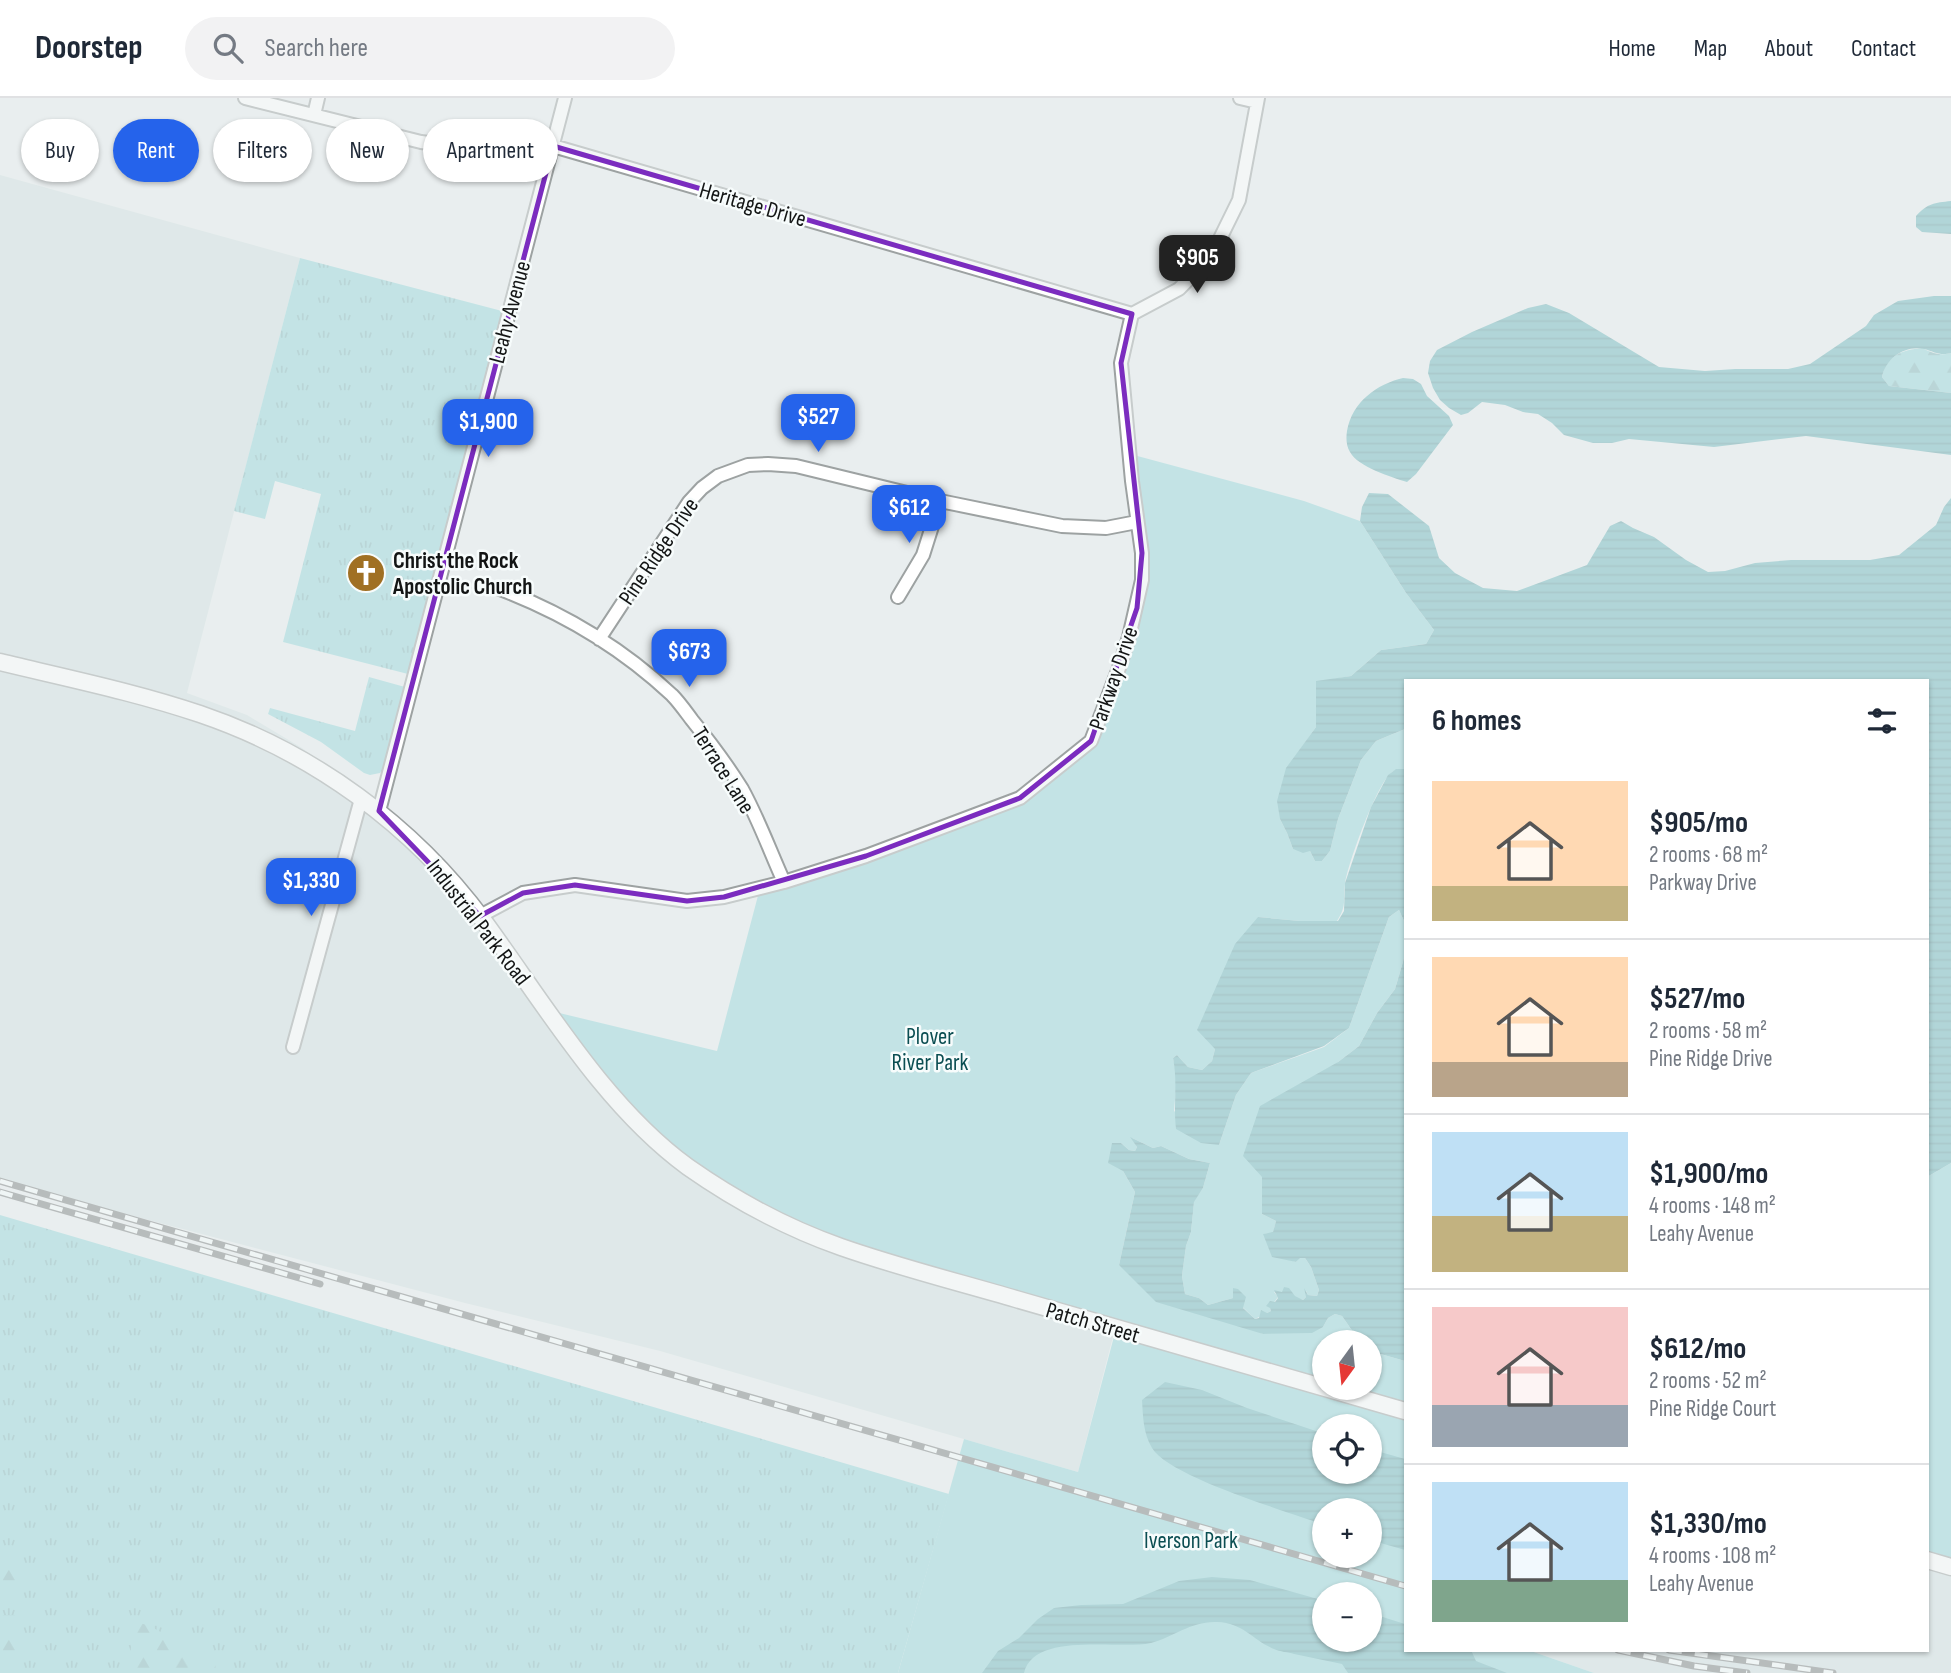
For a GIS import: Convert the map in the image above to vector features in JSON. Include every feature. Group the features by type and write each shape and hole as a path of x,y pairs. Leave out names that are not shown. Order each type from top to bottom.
{"street":[{"name":"Heritage Drive","path":"245,98 423,142"},
{"path":"314,115 318,98"},
{"name":"Leahy Avenue","path":"558,126 565,98"},
{"path":"1132,314 1179,289 1212,255 1239,200 1258,100 1240,98"},
{"name":"Heritage Drive","path":"558,147 1132,314"},
{"name":"Leahy Avenue","path":"379,811 544,182"},
{"name":"Parkway Drive","path":"480,916 523,893 575,885 687,901 724,897 784,882 866,856 1020,797 1091,741 1119,668 1137,608 1142,580 1142,552 1121,363 1132,314"},
{"name":"Pine Ridge Drive","path":"599,639 689,502 718,476 748,465 796,466 940,501 1062,526 1106,528 1137,522"},
{"path":"898,597 923,555 940,501"},
{"name":"Terrace Lane","path":"500,589 553,611 599,639 674,696 744,792 784,882"},
{"name":"Industrial Park Road","path":"0,662 201,714 246,732 310,765 379,811 443,871 480,916 573,1045 643,1129 722,1190 784,1224"},
{"path":"293,1047 361,799"},
{"name":"Patch Street","path":"784,1224 854,1251 1115,1329 1404,1410"},
{"path":"1929,1561 1951,1567"}],"highlighted area":[{"path":"553,146 1132,314 1121,363 1142,553 1137,608 1091,741 1020,798 866,856 724,897 687,901 575,885 523,893 480,916 379,811"}],"shaded area":[{"path":"0,175 300,258 187,693 247,715 302,748 340,776 443,871 547,1010 1115,1329 1078,1472 660,1351 465,1303 0,1181"},
{"path":"1951,201 1951,234 1922,232 1916,227 1916,216 1924,208"},
{"path":"1951,296 1951,353 1941,354 1917,348 1903,351 1892,359 1882,377 1889,386 1951,393 1951,455 1806,436 1714,447 1629,439 1593,443 1564,435 1538,414 1505,405 1482,402 1461,415 1440,400 1428,373 1430,361 1437,350 1528,308 1546,304 1569,313 1659,367 1705,371 1788,369 1810,364 1866,326 1874,315 1898,301"},
{"path":"1403,378 1413,379 1421,384 1427,396 1449,416 1453,425 1407,482 1360,462 1350,452 1346,439 1350,421 1360,403 1375,390"},
{"path":"1369,493 1388,494 1429,526 1439,558 1455,573 1483,588 1517,591 1587,565 1610,526 1621,521 1654,537 1708,572 1725,571 1755,563 1870,560 1899,555 1936,525 1951,498 1951,1163 1929,1176 1929,679 1404,679 1404,729 1376,741 1361,760 1338,819 1330,851 1322,861 1315,861 1310,851 1303,853 1293,849 1280,819 1277,801 1286,768 1316,727 1316,681 1351,676 1381,650 1426,644 1434,630 1406,593 1360,521 1362,507"},
{"path":"1396,769 1404,769 1404,921 1399,910 1389,917 1349,1028 1324,1046 1251,1073 1236,1095 1219,1145 1201,1143 1176,1129 1173,1058 1177,1055 1188,1067 1202,1070 1212,1061 1215,1049 1197,1030 1235,944 1258,917 1338,921 1344,911 1345,883 1371,807 1388,775"},
{"path":"1404,958 1404,1361 1382,1354 1382,1330 1352,1330 1342,1316 1335,1314 1328,1318 1323,1327 1312,1330 1312,1333 1263,1334 1156,1302 1119,1265 1135,1192 1123,1171 1108,1163 1112,1143 1121,1143 1129,1150 1135,1151 1137,1147 1130,1137 1153,1148 1161,1146 1189,1159 1210,1163 1203,1188 1194,1202 1182,1276 1185,1294 1199,1298 1208,1305 1233,1298 1233,1288 1238,1289 1246,1297 1243,1308 1255,1319 1259,1318 1261,1310 1267,1313 1271,1311 1266,1306 1278,1298 1274,1290 1282,1292 1284,1287 1289,1288 1295,1296 1303,1300 1306,1297 1304,1288 1308,1295 1317,1296 1319,1290 1305,1258 1296,1262 1272,1257 1263,1234 1273,1232 1276,1221 1262,1214 1262,1177 1243,1156 1260,1106 1338,1062 1359,1046 1377,1013 1395,989"},
{"path":"1165,1382 1202,1390 1312,1430 1312,1484 1382,1484 1382,1452 1404,1459 1404,1550 1382,1543 1382,1498 1312,1498 1312,1521 1259,1503 1181,1470 1163,1459 1152,1448 1144,1424 1142,1400"},
{"path":"1929,1561 1951,1567 1951,1673 1594,1673 1534,1652 1929,1652"},
{"path":"1212,1577 1250,1580 1312,1597 1312,1652 1382,1652 1382,1617 1404,1624 1404,1652 1472,1652 1476,1661 1507,1673 1348,1673 1342,1664 1276,1650 1234,1625 1208,1622 1151,1643 1060,1647 1031,1660 1024,1673 982,1673 998,1651 1019,1638 1054,1608 1123,1604 1179,1581"}],"green space":[{"path":"300,258 502,311 408,674 283,642 321,494 275,481 265,519 234,511"},
{"path":"1922,348 1936,354 1951,353 1951,393 1889,386 1882,377 1888,363 1896,355"},
{"name":"Plover River Park","path":"1130,454 1304,501 1360,521 1406,593 1434,630 1426,644 1381,650 1351,676 1316,682 1316,727 1287,768 1280,819 1293,849 1310,851 1315,861 1322,861 1330,851 1338,819 1361,760 1376,741 1404,729 1404,769 1390,774 1370,809 1351,860 1343,907 1337,921 1258,917 1212,1061 1202,1070 1188,1067 1177,1055 1173,1058 1177,1077 1174,1111 1219,1145 1236,1095 1251,1073 1324,1047 1349,1028 1389,917 1399,910 1404,921 1404,958 1395,989 1377,1013 1359,1046 1338,1062 1262,1177 1262,1214 1276,1221 1273,1233 1264,1234 1287,1259 1296,1262 1300,1257 1305,1258 1319,1290 1317,1296 1308,1295 1306,1291 1303,1300 1274,1292 1278,1297 1270,1308 1271,1311 1255,1319 1233,1298 1208,1305 1199,1298 1185,1294 1182,1276 1194,1201 1203,1188 1210,1163 1189,1159 1161,1146 1153,1148 1132,1138 1137,1147 1135,1151 1129,1150 1121,1143 1123,1171 1135,1192 1119,1265 1263,1334 1323,1327 1328,1318 1335,1314 1342,1316 1352,1330 1312,1330 1312,1400 1382,1400 1382,1354 1404,1361 1404,1652 1534,1652 1594,1673 898,1673 964,1439 1078,1472 1116,1329 784,1224 643,1129 547,1010 717,1051 760,888 1020,798 1091,741 1142,580"},
{"path":"369,677 405,687 380,773 364,773 321,742 268,714 270,708 355,731"},
{"path":"1951,1163 1951,1560 1929,1554 1929,1176"},
{"path":"0,1215 949,1494 898,1673 0,1673"},
{"path":"0,1546 8,1563 20,1569 19,1590 0,1599"},
{"path":"0,1615 19,1615 18,1673 0,1673"},
{"path":"134,1622 148,1625 215,1662 216,1673 128,1673"}],"railway":[{"path":"0,1181 1404,1586"},
{"path":"0,1192 320,1284"},
{"path":"1628,1652 1694,1666 1747,1673"},
{"path":"1683,1652 1833,1673"}],"place":[{"name":"Christ the Rock Apostolic Church","path":"366,573"}],"park label":[{"name":"Iverson Park","path":"1191,1540"}]}
